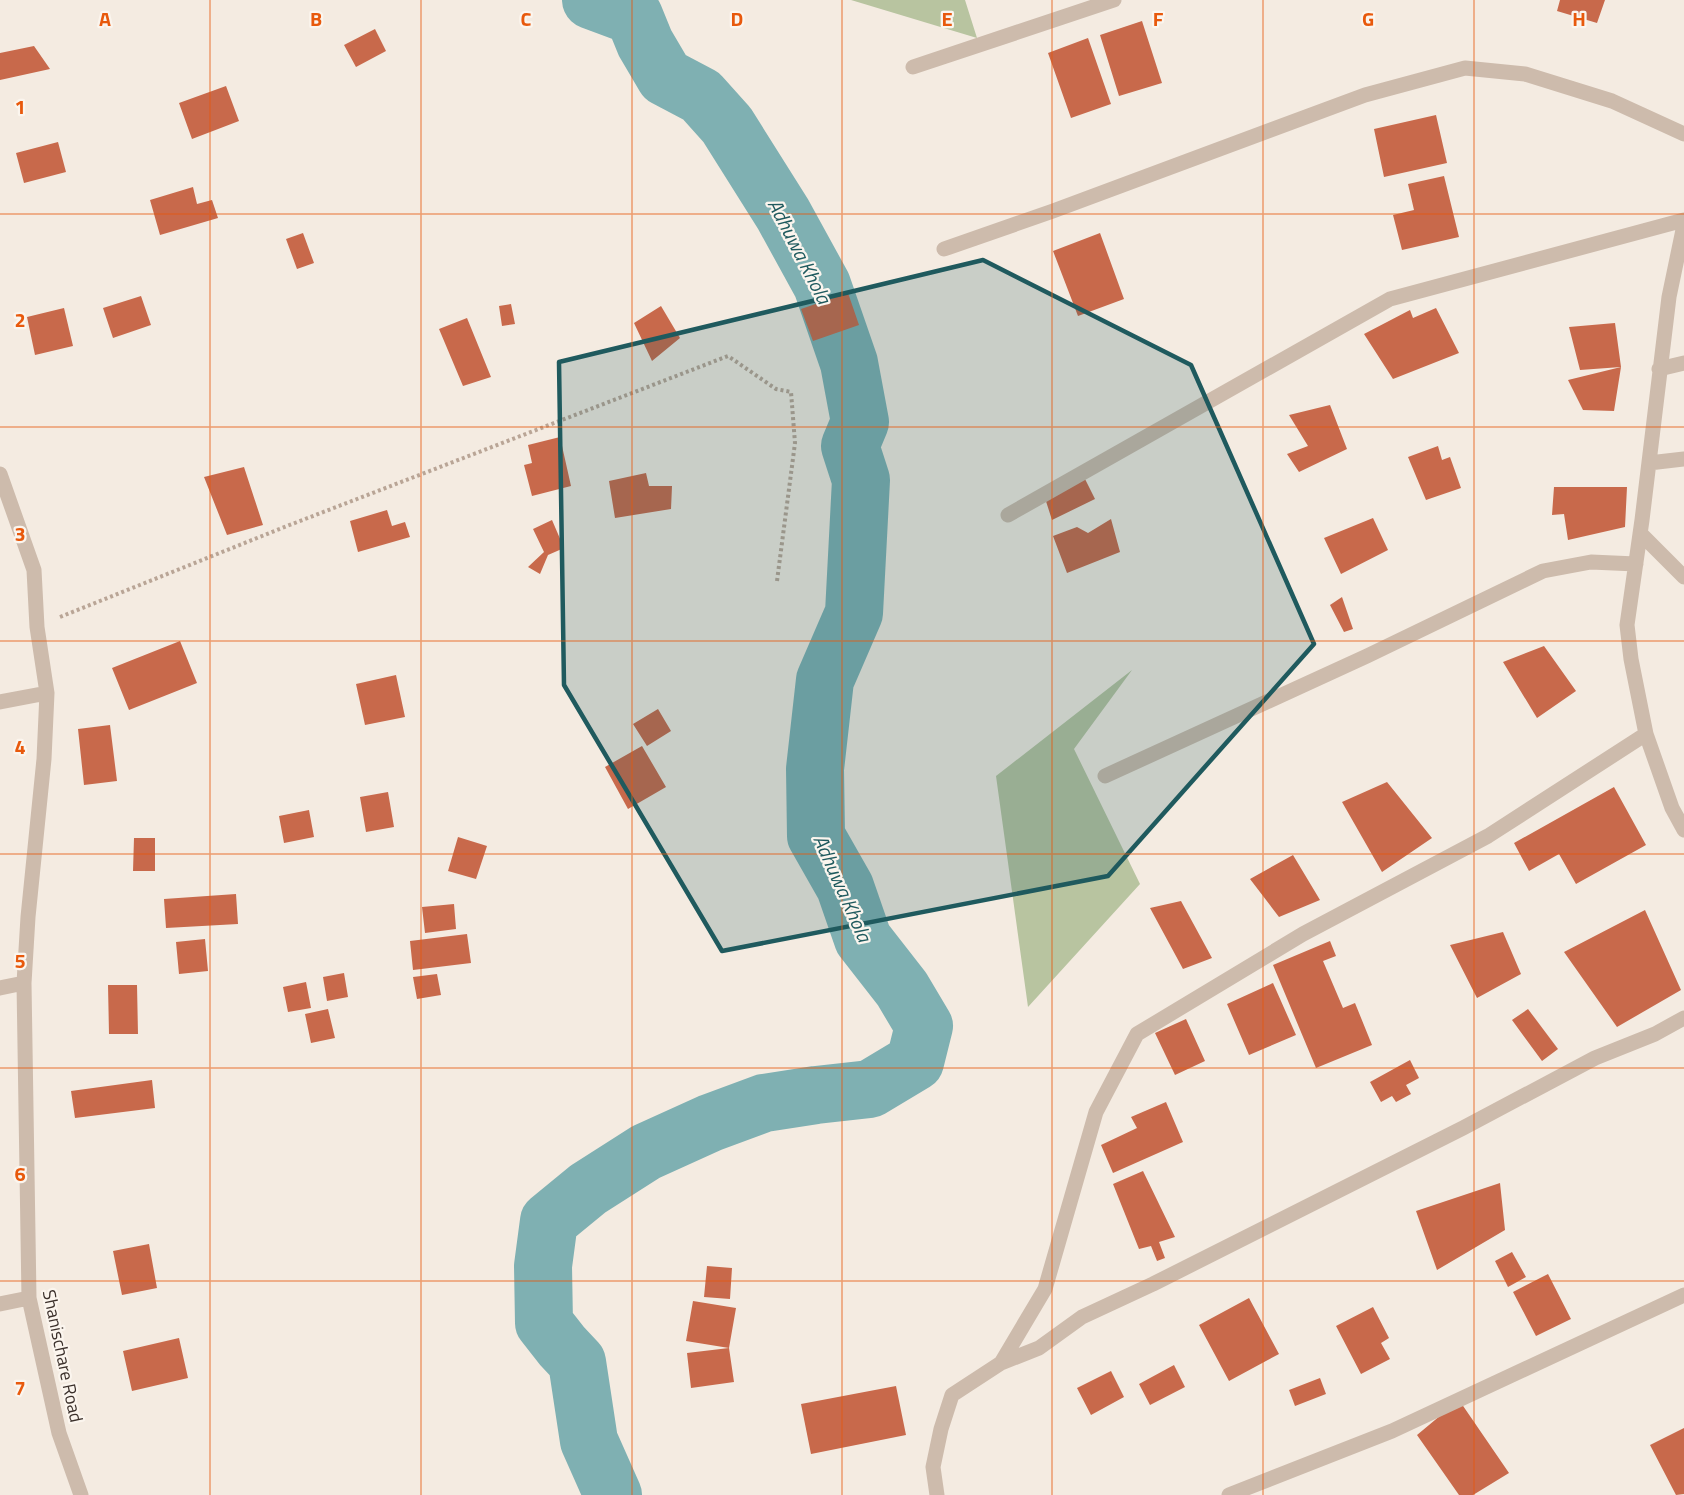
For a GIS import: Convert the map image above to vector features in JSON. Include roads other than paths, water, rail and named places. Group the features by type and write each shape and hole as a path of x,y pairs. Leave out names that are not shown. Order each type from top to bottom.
{"street":[{"path":"913,67 1114,0"},
{"path":"944,249 1365,95 1465,68 1525,74 1612,100 1684,134"},
{"path":"1008,515 1390,299 1684,220"},
{"path":"1684,225 1669,297 1628,625 1630,659 1646,734 1672,808 1684,830"},
{"path":"1659,369 1684,363"},
{"path":"1649,463 1684,459"},
{"name":"Shanischare Road","path":"0,474 34,570 37,627 47,693 44,759 28,917 24,983 29,1298 59,1433 81,1495"},
{"path":"1640,532 1684,577"},
{"path":"1105,776 1388,646 1543,571 1591,562 1635,564"},
{"path":"0,702 47,693"},
{"path":"1001,1363 1044,1288 1096,1112 1137,1034 1303,934 1488,836 1646,734"},
{"path":"0,988 24,983"},
{"path":"937,1495 933,1467 941,1429 952,1395 1001,1363 1039,1348 1082,1317 1153,1284 1463,1128 1595,1058 1654,1034 1684,1018"},
{"path":"1229,1495 1392,1431 1684,1295"},
{"path":"0,1304 29,1298"}],"waterway":[{"name":"Adhuwa Khola","path":"591,0 634,16 645,43 665,77 701,96 727,125 783,214 822,285 849,363 860,422 850,446 861,480 854,613 825,680 815,769 816,836 845,887 863,939 902,989 924,1026 915,1062 870,1089 764,1103 710,1123 646,1152 588,1189 549,1221 543,1266 544,1323 577,1362 589,1441 613,1495"}]}
